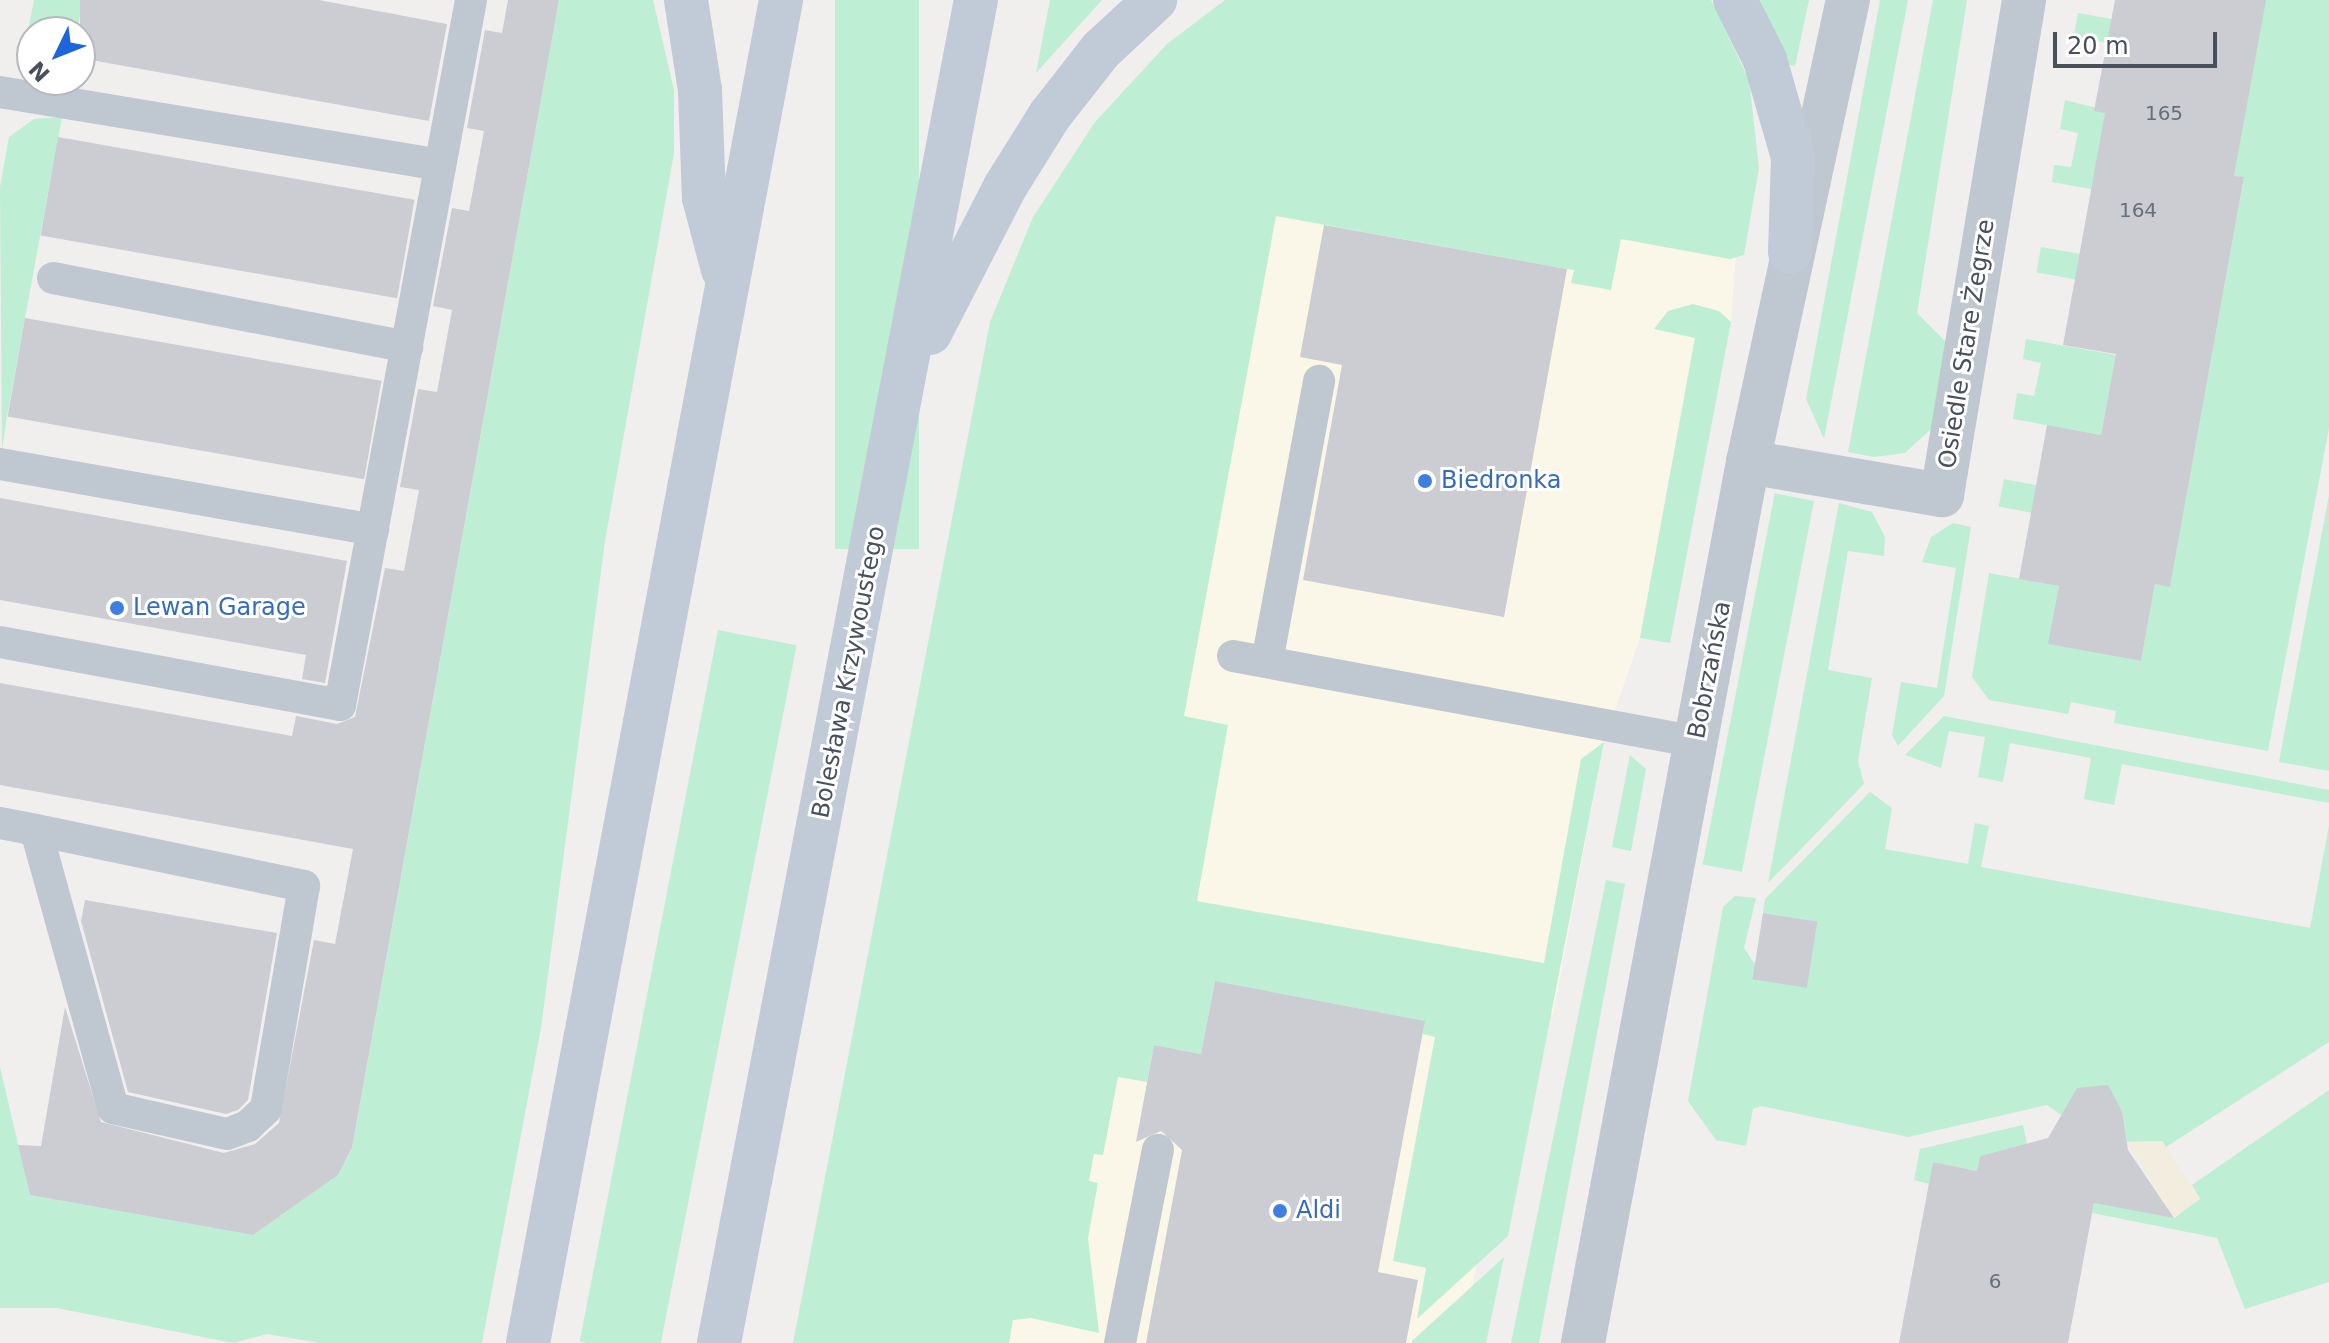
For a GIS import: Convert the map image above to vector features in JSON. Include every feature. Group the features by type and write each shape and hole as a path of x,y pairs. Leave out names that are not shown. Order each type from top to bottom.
{"main road":[{"path":"686,0 700,90 704,198 726,282"},
{"path":"528,1343 781,0"},
{"name":"Bolesława Krzywoustego","path":"719,1343 976,0"},
{"path":"896,426 939,313 1029,147 1101,50 1155,0"},
{"path":"1735,0 1765,60 1793,157 1790,252"}],"street":[{"name":"Bobrzańska","path":"1583,1343 1748,462 1790,252 1848,0"},
{"name":"Osiedle Stare Żegrze","path":"1748,462 1942,495 2024,0"}],"lane":[{"path":"0,642 340,705 471,0"},
{"path":"0,92 440,165"},
{"path":"53,278 407,347"},
{"path":"1267,662 1319,381"},
{"path":"0,464 373,530"},
{"path":"1233,656 1696,742"},
{"path":"0,823 36,830 304,886 266,1109 248,1126 227,1134 113,1108 36,830"},
{"path":"1120,1343 1158,1150"}],"shaded area":[{"path":"1229,130 1738,225 1731,322 1695,337 1640,638 1604,742 1553,1015 1522,1014 1462,1343 1003,1343"}],"green space":[{"path":"34,0 83,0 80,16 31,16"},
{"path":"559,0 653,0 674,90 674,153 605,541 541,1028 482,1343 320,1343 267,1334 233,1343 57,1308 0,1308 0,1067 30,1195 253,1235 338,1175 352,1149"},
{"path":"835,0 919,0 919,549 835,549"},
{"path":"1050,0 1102,0 1036,73"},
{"path":"1225,0 1711,0 1749,80 1759,168 1744,255 1730,259 1621,239 1611,290 1571,283 1574,270 1276,216 1184,716 1228,725 1197,901 1544,963 1581,759 1604,742 1508,1236 1417,1319 1426,1268 1393,1261 1435,1037 1423,1034 1424,1021 1215,981 1201,1054 1154,1045 1147,1082 1118,1077 1103,1155 1094,1154 1089,1181 1098,1183 1088,1238 1099,1333 1031,1318 1013,1320 1009,1343 793,1343 990,322 1033,217 1095,122 1167,44"},
{"path":"1760,0 1809,0 1795,66 1789,65"},
{"path":"1880,0 1908,0 1824,439 1806,399"},
{"path":"1933,0 1967,0 1917,313 1949,345 1932,428 1905,453 1874,457 1848,452"},
{"path":"2264,0 2329,0 2329,428 2268,751 2114,723 2116,711 2071,702 2068,714 1989,700 1972,677 1989,573 2059,586 2049,644 2141,661 2155,584 2170,586 2244,178 2234,176"},
{"path":"2078,13 2143,24 2139,48 2074,37"},
{"path":"2065,100 2148,121 2146,199 2052,182 2054,165 2071,167 2078,133 2060,129"},
{"path":"62,117 2,451 0,187 9,137 34,119"},
{"path":"2041,247 2112,260 2107,285 2036,273"},
{"path":"1693,304 1719,311 1731,322 1670,643 1640,638 1695,338 1654,329 1668,311"},
{"path":"2026,339 2116,355 2101,435 2013,419 2017,393 2034,396 2041,363 2023,359"},
{"path":"2004,479 2067,491 2061,519 1999,506"},
{"path":"1775,493 1814,501 1742,872 1703,864"},
{"path":"2329,495 2329,771 2279,762"},
{"path":"1839,503 1872,512 1885,537 1884,556 1848,551 1828,670 1872,678 1858,761 1864,784 1768,883"},
{"path":"1953,523 1971,527 1944,696 1898,746 1892,735 1901,682 1937,688 1956,568 1922,562 1931,537"},
{"path":"718,630 797,645 661,1343 580,1342"},
{"path":"1944,716 2329,790 2329,803 2122,764 2114,805 2084,799 2091,758 2010,743 2003,782 1978,777 1985,737 1949,731 1941,768 1905,755"},
{"path":"1630,755 1646,769 1631,851 1612,847"},
{"path":"1870,792 1892,808 1885,849 1968,864 1975,823 1989,826 1981,867 2310,928 2329,825 2329,1042 2166,1147 2162,1141 2127,1142 2122,1111 2107,1086 2061,1115 2047,1105 1908,1137 1761,1106 1753,1109 1746,1146 1716,1140 1688,1101 1723,907 1735,896 1756,898 1744,948 1754,963 1817,922 1763,913 1765,899"},
{"path":"1606,880 1625,884 1539,1343 1511,1343"},
{"path":"2329,1090 2329,1282 2245,1309 2217,1238 2092,1213 2095,1200 2174,1218 2200,1199 2192,1185"},
{"path":"2023,1125 2027,1144 1980,1156 1977,1171 1933,1162 1929,1184 1914,1180 1920,1149"},
{"path":"1504,1257 1486,1343 1412,1343 1412,1341"}],"sand":[{"path":"2162,1141 2200,1198 2174,1218 2127,1142"}],"building":[{"path":"80,0 319,0 447,24 429,121 96,61 96,16 80,16"},
{"path":"508,0 559,0 352,1148 338,1175 253,1235 30,1195 18,1145 41,1146 65,1007 101,1122 224,1153 255,1144 279,1123 314,940 335,944 353,849 0,785 0,683 292,736 296,716 337,724 355,717 385,568 404,571 419,490 400,487 418,389 437,392 452,310 433,306 452,208 469,211 484,131 467,128 485,30 502,33"},
{"path":"2115,0 2266,0 2234,176 2244,177 2170,587 2155,584 2141,661 2048,644 2059,586 2019,579 2047,425 2101,435 2116,354 2063,345 2105,113 2094,111"},
{"path":"58,137 415,200 397,298 41,235"},
{"name":"Biedronka","path":"1324,225 1567,269 1504,617 1303,580 1342,365 1300,357"},
{"path":"25,318 382,381 364,479 8,416"},
{"path":"0,498 347,561 325,683 302,679 306,655 0,600"},
{"path":"85,900 277,933 248,1100 238,1110 226,1114 128,1092 81,921"},
{"path":"1763,913 1817,922 1807,988 1753,979"},
{"name":"Aldi","path":"1215,981 1425,1021 1378,1272 1418,1280 1406,1343 1146,1343 1182,1150 1161,1131 1136,1142 1154,1045 1201,1054"},
{"path":"2108,1085 2122,1111 2128,1150 2174,1218 2094,1203 2068,1343 1899,1343 1933,1162 1977,1171 1980,1156 2048,1138 2077,1088"}],"place":[{"name":"Biedronka","path":"1425,481"},
{"name":"Lewan Garage","path":"117,608"},
{"name":"Aldi","path":"1280,1211"}]}
